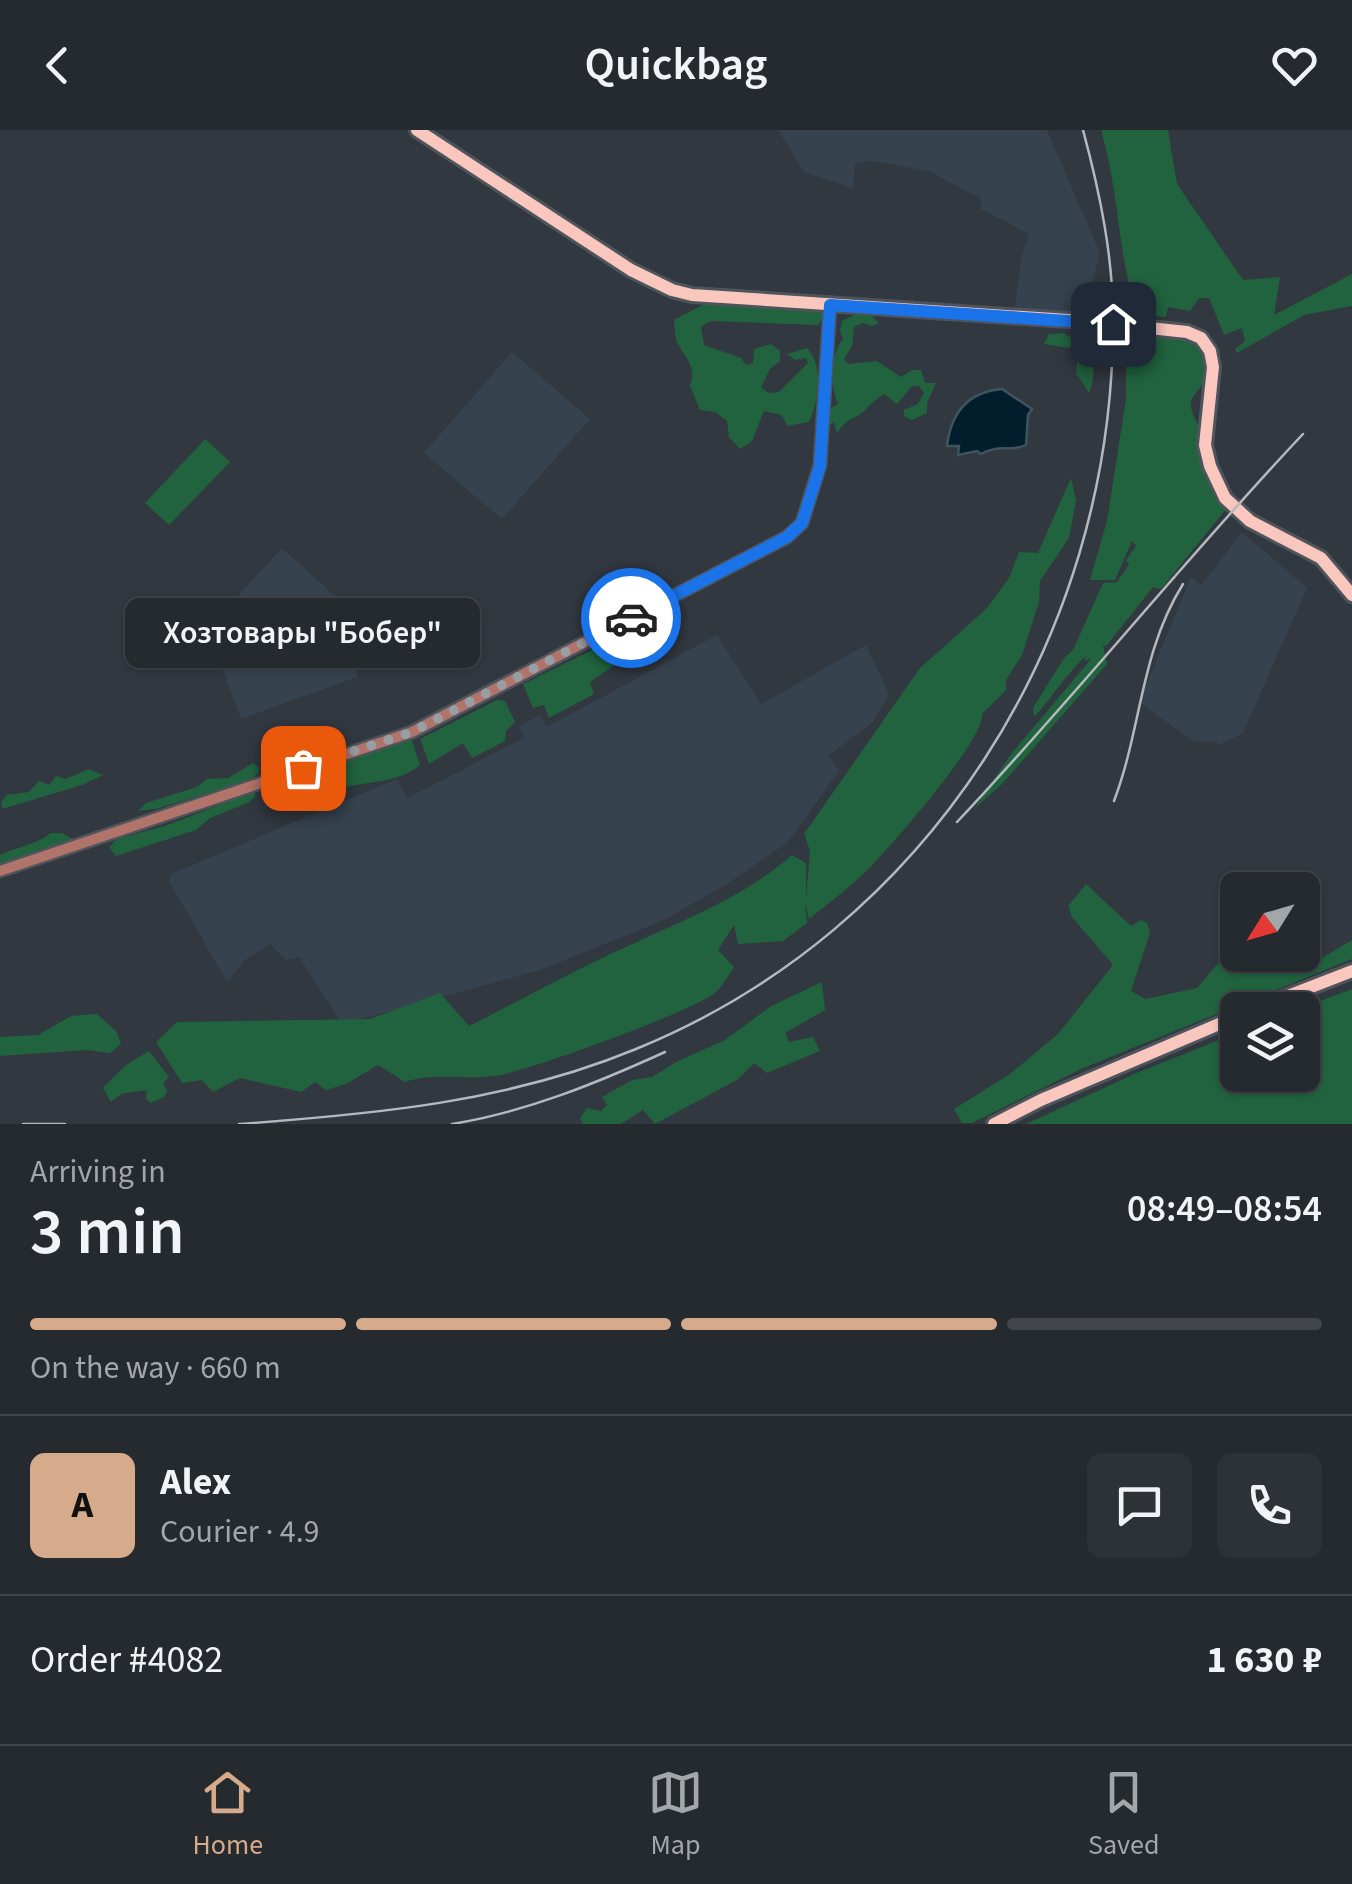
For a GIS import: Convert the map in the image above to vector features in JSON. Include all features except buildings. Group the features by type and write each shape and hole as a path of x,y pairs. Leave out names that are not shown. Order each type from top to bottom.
{"main road":[{"path":"417,130 630,270 672,290 717,298 1172,329 1201,338 1210,351 1213,367 1206,445 1220,490 1250,521 1290,540 1328,565 1352,595"},
{"path":"1298,992 1352,971"},
{"path":"994,1124 1071,1086 1220,1024"}],"street":[{"path":"0,871 412,732 787,537 802,523 820,466 830,305"}],"shaded area":[{"path":"778,130 1047,130 1100,253 1082,318 1014,315 1021,259 1029,234 981,209 980,198 928,171 872,161 855,163 853,188 804,172"},
{"path":"512,352 590,419 502,519 424,453"},
{"path":"1002,389 1032,409 1026,445 958,455 959,446 947,446 957,414 980,394"},
{"path":"1242,532 1307,588 1243,733 1219,745 1193,741 1139,702 1191,577 1201,585"},
{"path":"282,548 356,615 357,677 241,719 208,628"},
{"path":"717,635 761,704 866,645 889,694 873,722 829,755 839,771 788,842 727,884 662,921 540,970 342,1024 299,957 286,960 270,944 245,960 227,982 169,881 171,874 397,779 407,798 524,738 519,726 540,715 547,727"}],"green space":[{"path":"1101,130 1168,130 1177,184 1243,280 1280,277 1274,315 1352,274 1352,306 1304,315 1237,353 1235,349 1245,341 1242,328 1224,335 1209,298 1199,298 1190,311 1168,307 1166,317 1137,316"},
{"path":"704,304 818,309 825,315 818,325 710,321 701,327 704,345 741,358 746,365 753,363 754,349 771,344 780,351 780,361 770,369 761,387 768,393 779,392 808,363 806,358 795,360 787,354 807,348 818,374 809,422 788,426 781,415 764,411 752,441 740,449 729,437 727,421 715,412 700,410 690,386 690,364 676,340 674,320"},
{"path":"854,315 871,315 879,323 854,327 852,346 844,359 848,364 877,361 901,377 921,370 925,383 936,383 927,413 912,420 904,416 904,410 918,404 924,393 919,386 912,386 897,404 884,394 837,433 834,422 826,427 831,408 838,404 833,370 843,339 842,321"},
{"path":"1138,331 1188,341 1206,355 1205,380 1191,407 1200,432 1203,459 1227,508 1161,589 1153,587 1103,646 1107,664 1003,783 974,809 1011,754 1092,658 1085,661 1085,657 1078,664 1034,717 1033,708 1073,650 1103,583 1117,582 1136,546 1132,541 1115,580 1090,580 1107,521 1126,399 1126,364 1135,352"},
{"path":"1063,333 1072,338 1083,335 1087,341 1094,371 1089,393 1076,373 1079,344 1067,348 1044,344 1049,334"},
{"path":"205,439 230,462 169,525 145,503"},
{"path":"1071,478 1076,500 1069,538 1040,581 1039,602 1022,655 1006,680 1006,690 982,714 979,727 955,766 859,878 809,919 805,902 807,923 783,941 738,944 734,925 718,950 734,967 716,992 610,1039 495,1076 426,1077 405,1082 378,1065 346,1084 326,1090 315,1082 301,1092 240,1078 213,1092 202,1080 182,1083 156,1042 177,1022 370,1019 440,993 469,1026 713,907 754,884 792,855 806,863 806,900 810,851 804,834 920,668 986,609 1009,578 1019,552 1038,553"},
{"path":"613,640 625,641 628,656 590,682 594,694 549,718 544,705 533,708 523,684"},
{"path":"497,700 505,701 515,722 506,731 505,741 472,758 463,743 429,764 420,739"},
{"path":"411,738 420,765 412,771 303,802 279,804 277,790 282,784"},
{"path":"253,763 259,768 258,774 250,780 138,811 146,803 197,787 207,779 228,778"},
{"path":"89,769 103,775 2,809 1,802 7,795 29,792 39,781 49,785 56,776 65,779"},
{"path":"253,792 256,795 250,802 210,818 196,830 116,856 109,847 117,839 165,826"},
{"path":"51,833 62,833 72,839 39,855 0,866 0,855"},
{"path":"1086,884 1131,926 1141,920 1147,923 1150,933 1131,991 1145,999 1197,988 1220,961 1220,972 1320,972 1271,992 1220,992 1220,1013 1081,1069 972,1123 962,1123 954,1109 1010,1074 1058,1034 1113,965 1072,917 1068,906"},
{"path":"1352,940 1352,959 1320,972 1320,959"},
{"path":"822,982 825,1010 785,1033 789,1042 813,1037 820,1051 767,1073 754,1063 737,1080 655,1124 643,1110 621,1124 583,1124 580,1118 587,1108 601,1111 607,1105 602,1097 725,1040 771,1006"},
{"path":"1352,989 1352,1124 1026,1124 1220,1040 1220,1092 1320,1092 1320,1001"},
{"path":"97,1014 116,1031 121,1044 110,1053 87,1050 0,1056 0,1037 38,1035 71,1016"},
{"path":"149,1051 169,1077 163,1083 167,1091 164,1097 150,1103 147,1090 121,1094 111,1102 103,1088 126,1065"}],"railway":[{"path":"239,1124 441,1103 539,1082 636,1049 740,997 834,930 915,850 984,760 1039,661 1079,554 1104,442 1113,326 1105,227 1083,130"},
{"path":"957,822 1303,434"},
{"path":"1114,801 1158,637 1183,584"},
{"path":"452,1124 561,1095 665,1052"},
{"path":"23,1124 65,1124"}],"way so far":[{"path":"303,768 412,732 631,618"}],"place":[{"name":"Хозтовары \"Бобер\"","path":"303,768"}],"route":[{"path":"631,618 787,537 802,523 810,508 820,466 830,305 1113,324"}]}
